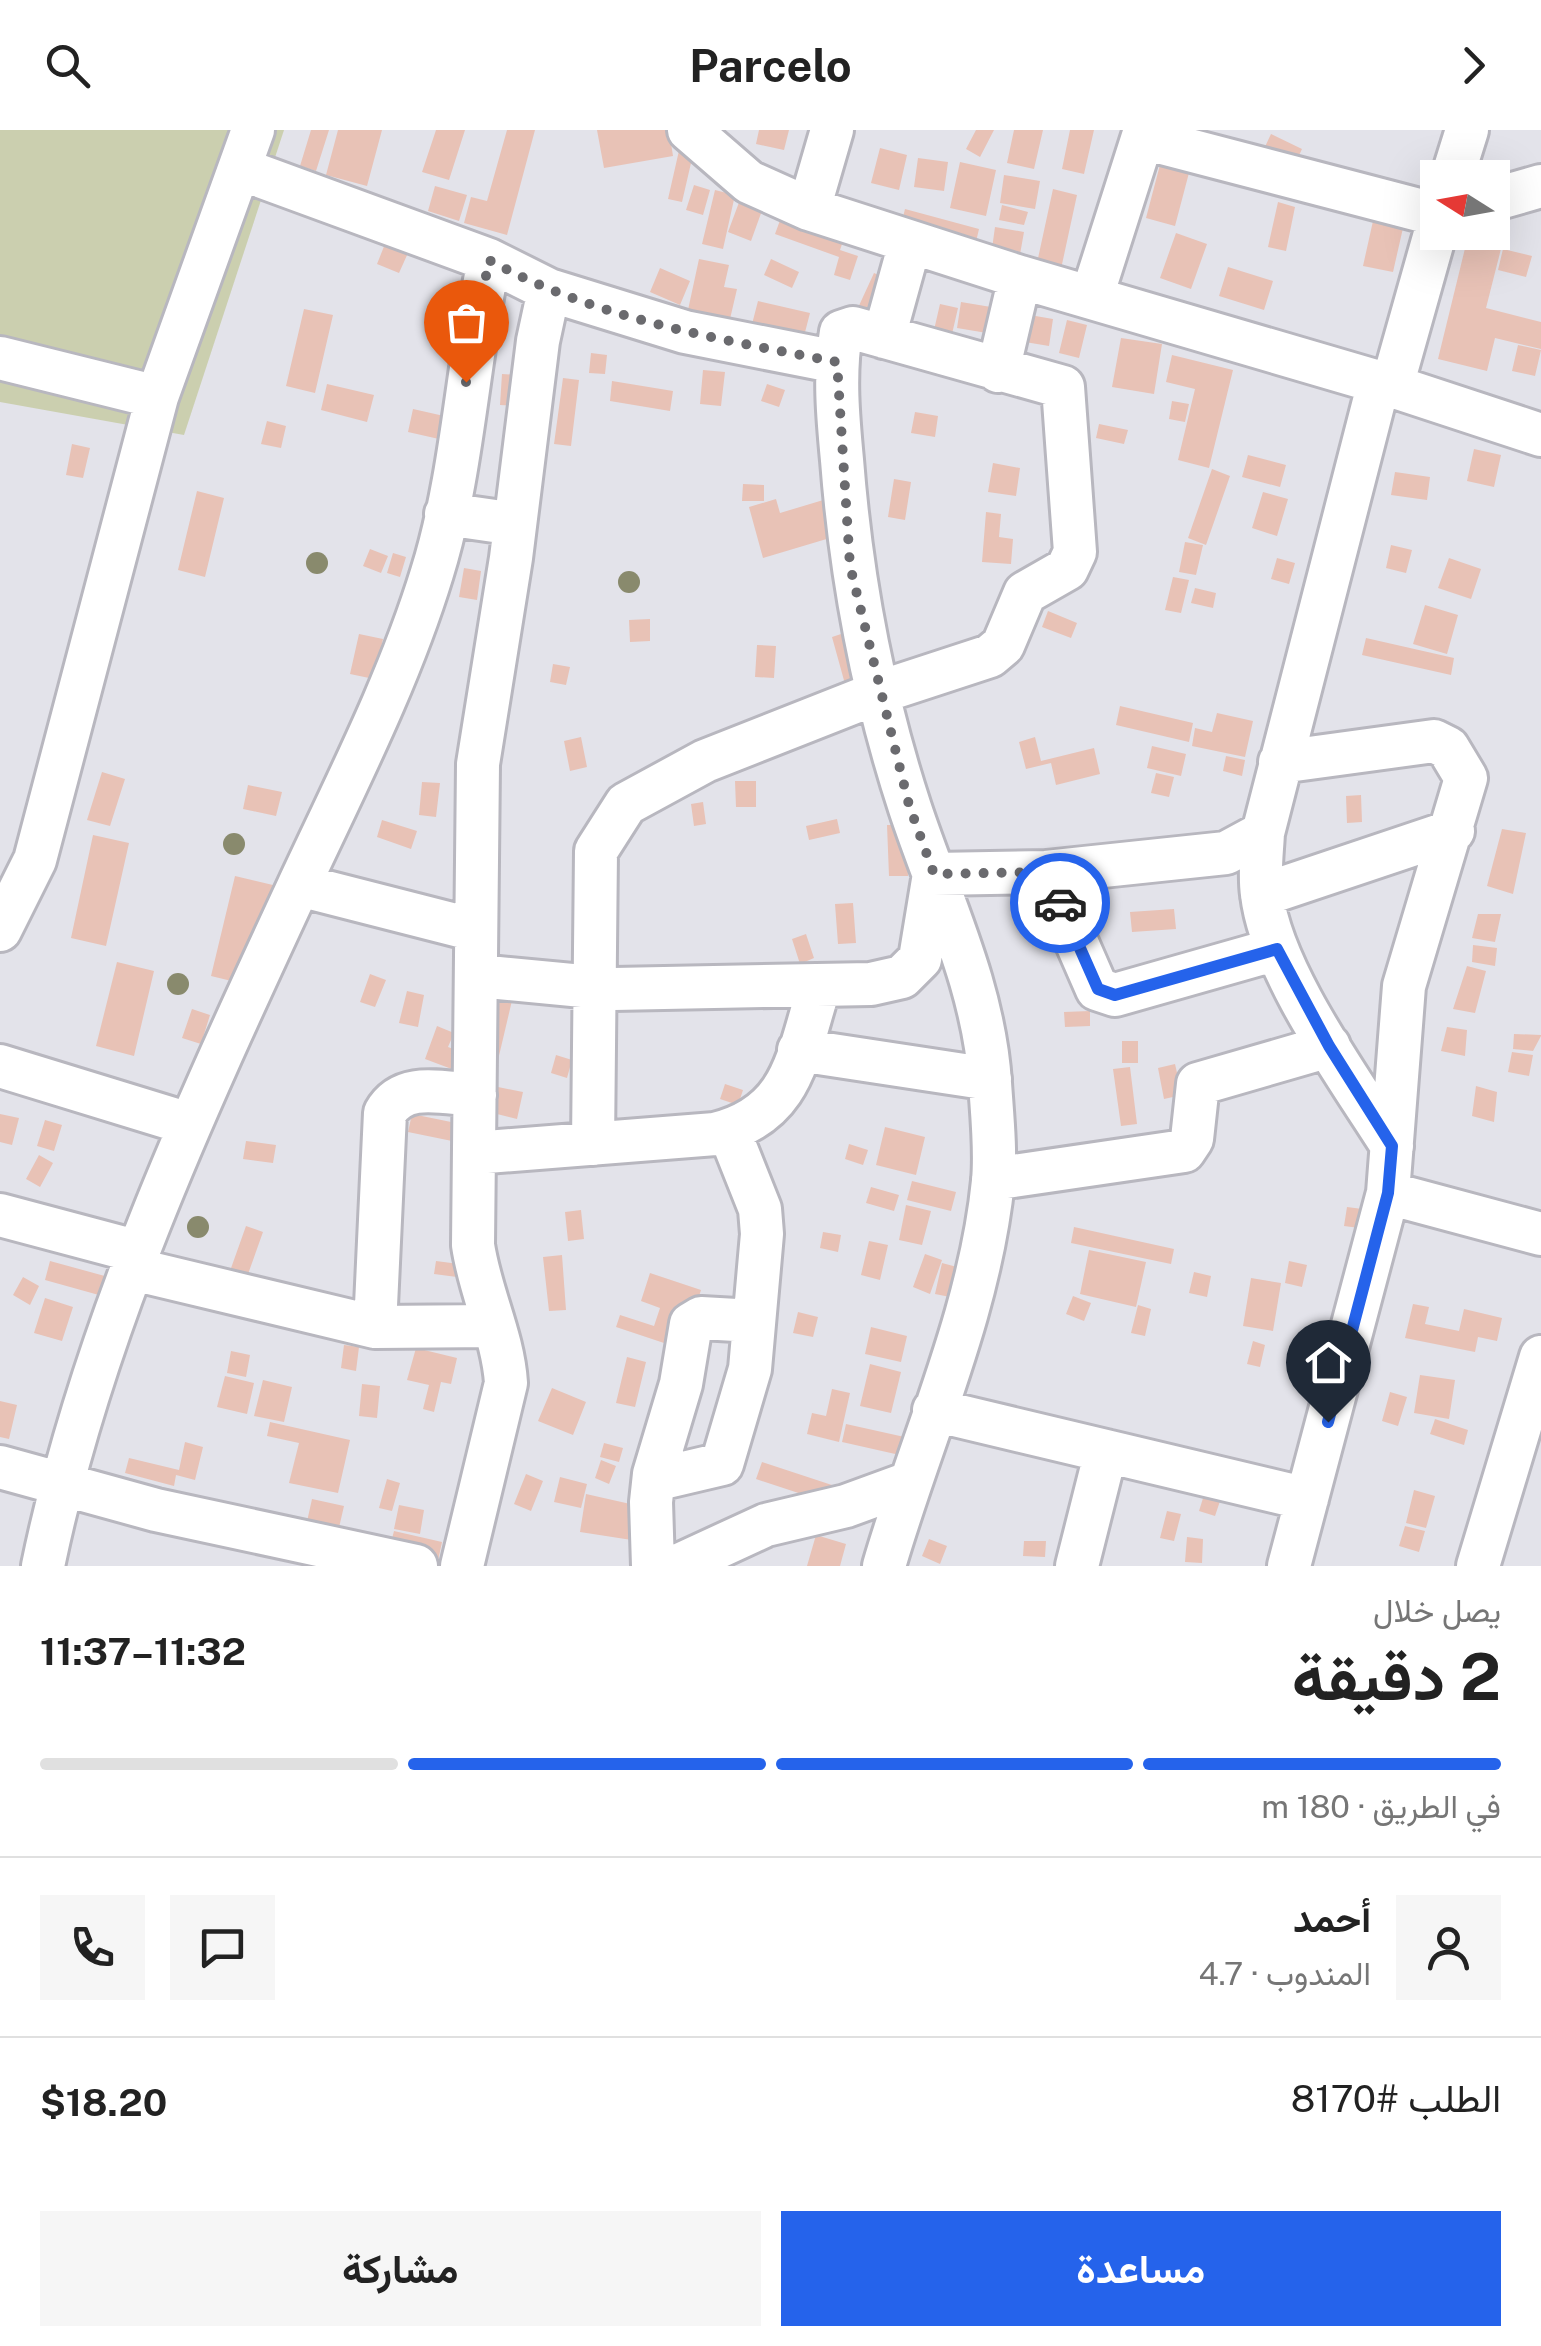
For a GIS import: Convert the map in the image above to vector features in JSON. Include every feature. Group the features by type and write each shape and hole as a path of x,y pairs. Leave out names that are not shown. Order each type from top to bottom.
{"street":[{"path":"690,130 749,182 809,208 1020,277 1541,434"},
{"path":"809,208 832,130"},
{"path":"1458,160 1468,130"},
{"path":"1092,296 1144,134 1420,210"},
{"path":"0,930 17,857 157,398 247,150 549,290 686,332 837,362"},
{"path":"1510,195 1541,186"},
{"path":"884,337 910,243"},
{"path":"1392,1146 1329,1046 1277,949 1262,895 1263,833 1385,384 1429,250"},
{"path":"43,1566 60,1486 136,1260 189,1124 390,681 432,572 446,514 489,260"},
{"path":"998,371 1020,277"},
{"path":"462,1566 506,1383 504,1352 473,1246 478,764 515,524 538,340 549,290"},
{"path":"593,1144 596,851 626,804 706,762 880,692 990,656 1003,645 1025,593 1072,564 1063,388 845,327 837,362 850,566 880,692 909,805 976,993 990,1079 993,1179 973,1289 884,1566"},
{"path":"0,358 157,398"},
{"path":"446,514 515,524"},
{"path":"1280,762 1434,741 1448,748 1466,772 1453,831 1404,986 1388,1193 1289,1566"},
{"path":"1262,895 1453,831"},
{"path":"934,874 1046,872 1226,853 1263,833"},
{"path":"1046,872 1098,989 1105,994 1115,995 1277,949"},
{"path":"478,976 594,988 820,985 902,978 920,959 934,874"},
{"path":"299,884 475,930"},
{"path":"474,1152 729,1131 749,1125 777,1102 790,1080 820,985"},
{"path":"993,1179 1184,1151 1192,1139 1198,1084 1329,1046"},
{"path":"799,1050 990,1079"},
{"path":"0,1066 189,1124"},
{"path":"375,1328 384,1113 393,1098 405,1091 474,1095"},
{"path":"654,1480 725,1460 750,1369 762,1222 729,1131"},
{"path":"1388,1193 1541,1234"},
{"path":"0,1215 136,1260 375,1328 494,1326"},
{"path":"653,1566 654,1480 681,1384 691,1324 701,1318 754,1320"},
{"path":"1478,1566 1524,1474 1541,1357"},
{"path":"934,1410 1307,1499"},
{"path":"1077,1566 1106,1451"},
{"path":"0,1467 60,1486 416,1566"},
{"path":"678,1566 766,1525 846,1506 909,1483"}],"green space":[{"path":"0,130 284,130 184,435 0,402"}],"building":[{"path":"311,130 329,130 316,171 300,166"},
{"path":"338,130 382,130 367,186 326,175"},
{"path":"436,130 465,130 449,180 422,172"},
{"path":"507,130 535,130 507,235 464,223 471,197 487,201"},
{"path":"597,130 669,130 673,156 604,168"},
{"path":"759,130 789,130 784,150 756,144"},
{"path":"976,130 994,130 980,157 966,149"},
{"path":"1014,130 1043,130 1034,169 1007,163"},
{"path":"1070,130 1094,130 1084,174 1062,169"},
{"path":"683,133 697,137 682,202 668,199"},
{"path":"1271,134 1302,149 1294,166 1263,151"},
{"path":"880,148 907,155 899,190 871,183"},
{"path":"918,158 948,162 944,191 914,187"},
{"path":"1161,161 1190,169 1175,226 1146,218"},
{"path":"960,162 996,170 986,216 950,208"},
{"path":"1004,175 1040,181 1035,209 1000,203"},
{"path":"694,185 710,190 703,215 686,210"},
{"path":"435,186 467,195 459,221 428,211"},
{"path":"1053,189 1077,195 1061,269 1037,263"},
{"path":"715,190 735,195 723,249 702,244"},
{"path":"741,197 764,205 751,241 728,232"},
{"path":"1278,202 1295,207 1286,251 1268,247"},
{"path":"786,204 848,226 840,250 858,256 850,280 834,275 839,257 775,234"},
{"path":"1002,205 1028,212 1024,225 999,220"},
{"path":"905,209 979,229 975,246 900,229"},
{"path":"1373,221 1403,228 1393,272 1363,266"},
{"path":"995,227 1024,232 1019,260 991,256"},
{"path":"1176,233 1207,244 1191,289 1160,278"},
{"path":"385,244 408,253 399,273 377,264"},
{"path":"1465,250 1501,250 1486,308 1541,322 1541,349 1495,338 1487,371 1438,359"},
{"path":"1503,250 1532,256 1526,277 1498,270"},
{"path":"699,259 729,265 724,287 737,289 730,319 688,310"},
{"path":"771,259 799,272 792,288 764,275"},
{"path":"1228,267 1273,281 1264,310 1219,296"},
{"path":"660,268 690,281 680,305 650,292"},
{"path":"874,273 898,284 882,321 857,310"},
{"path":"758,301 810,313 803,340 751,328"},
{"path":"961,302 1003,309 999,335 957,328"},
{"path":"940,304 958,308 952,334 934,330"},
{"path":"304,309 333,315 315,393 286,386"},
{"path":"1024,314 1053,319 1049,346 1019,341"},
{"path":"1067,320 1087,325 1079,358 1059,353"},
{"path":"1121,338 1162,344 1154,394 1112,387"},
{"path":"1518,345 1541,350 1535,376 1512,371"},
{"path":"591,353 607,355 605,374 589,373"},
{"path":"1172,355 1233,370 1209,468 1178,460 1195,389 1166,382"},
{"path":"703,370 725,372 721,406 700,404"},
{"path":"502,374 520,375 518,406 500,405"},
{"path":"563,378 579,380 571,446 554,444"},
{"path":"612,381 673,391 670,411 610,401"},
{"path":"327,384 374,395 367,422 321,410"},
{"path":"767,384 785,390 779,407 761,401"},
{"path":"1172,401 1189,404 1185,422 1169,419"},
{"path":"413,409 444,416 439,439 408,432"},
{"path":"915,412 938,416 935,437 911,433"},
{"path":"267,421 286,426 281,448 261,444"},
{"path":"1099,424 1128,430 1124,444 1096,438"},
{"path":"72,444 90,448 83,478 66,475"},
{"path":"1474,449 1501,455 1494,487 1467,481"},
{"path":"1248,455 1286,465 1280,487 1242,477"},
{"path":"993,463 1020,468 1016,496 988,492"},
{"path":"1212,469 1230,476 1206,545 1188,538"},
{"path":"1395,472 1430,477 1427,500 1391,495"},
{"path":"894,479 911,482 905,520 888,517"},
{"path":"743,484 764,485 764,501 742,501"},
{"path":"197,491 224,498 205,577 178,570"},
{"path":"1263,492 1288,499 1277,536 1252,528"},
{"path":"840,495 850,532 763,558 749,507 776,499 780,513"},
{"path":"986,512 1001,514 999,537 1013,539 1011,564 982,562"},
{"path":"1185,542 1203,545 1196,575 1179,572"},
{"path":"1391,545 1412,550 1406,573 1386,568"},
{"path":"370,549 388,556 381,573 363,566"},
{"path":"393,553 406,557 400,577 387,573"},
{"path":"1277,558 1295,563 1289,584 1271,579"},
{"path":"1449,558 1481,569 1471,599 1438,588"},
{"path":"464,568 481,571 477,600 459,597"},
{"path":"1173,577 1189,580 1181,613 1165,610"},
{"path":"1195,588 1216,593 1213,608 1191,603"},
{"path":"1425,605 1458,615 1447,654 1413,644"},
{"path":"1048,611 1077,623 1071,638 1042,627"},
{"path":"650,619 650,641 630,642 629,620"},
{"path":"850,631 863,679 845,684 832,637"},
{"path":"359,634 383,639 374,679 350,674"},
{"path":"1366,638 1454,658 1451,675 1362,655"},
{"path":"757,645 776,646 774,678 755,677"},
{"path":"553,664 570,667 566,685 550,682"},
{"path":"1120,706 1193,723 1189,742 1116,725"},
{"path":"1217,713 1253,721 1245,757 1192,746 1195,728 1212,732"},
{"path":"581,737 587,767 570,771 564,741"},
{"path":"1035,737 1041,761 1094,748 1100,774 1056,785 1051,763 1026,769 1019,742"},
{"path":"1152,746 1186,754 1181,776 1147,768"},
{"path":"1226,756 1245,760 1242,776 1223,771"},
{"path":"102,772 125,779 110,826 87,820"},
{"path":"1156,773 1174,777 1169,797 1151,793"},
{"path":"735,781 756,781 756,807 736,807"},
{"path":"422,782 440,783 436,817 419,815"},
{"path":"248,785 282,792 276,816 243,809"},
{"path":"1361,795 1362,822 1347,823 1346,796"},
{"path":"703,802 706,824 694,826 691,804"},
{"path":"837,819 840,833 809,840 806,826"},
{"path":"382,820 417,831 411,849 377,837"},
{"path":"887,825 907,825 908,876 889,876"},
{"path":"1502,829 1526,833 1513,894 1487,886"},
{"path":"93,835 129,843 106,946 71,938"},
{"path":"235,876 277,886 252,986 211,976"},
{"path":"1021,896 1037,896 1038,935 1022,935"},
{"path":"853,903 856,943 838,944 835,904"},
{"path":"1174,909 1176,929 1132,932 1130,912"},
{"path":"1478,914 1501,914 1495,942 1472,938"},
{"path":"806,934 814,958 800,964 792,939"},
{"path":"1473,945 1497,948 1495,966 1472,962"},
{"path":"117,962 154,971 134,1056 96,1046"},
{"path":"1467,966 1486,971 1475,1013 1453,1009"},
{"path":"370,974 386,980 375,1007 360,1002"},
{"path":"496,987 514,992 494,1077"},
{"path":"407,991 424,995 418,1027 399,1023"},
{"path":"192,1009 210,1015 201,1044 182,1038"},
{"path":"1090,1011 1090,1026 1065,1027 1064,1012"},
{"path":"437,1026 454,1033 448,1047 472,1056 465,1074 425,1059"},
{"path":"1447,1027 1467,1030 1465,1056 1441,1051"},
{"path":"1514,1034 1541,1036 1533,1051 1513,1049"},
{"path":"1122,1041 1138,1041 1138,1063 1122,1063"},
{"path":"1512,1052 1533,1055 1529,1076 1508,1072"},
{"path":"556,1055 572,1060 567,1078 551,1073"},
{"path":"1175,1064 1182,1095 1164,1099 1158,1068"},
{"path":"1130,1067 1137,1124 1121,1126 1113,1069"},
{"path":"725,1084 743,1090 738,1105 720,1099"},
{"path":"1476,1086 1497,1092 1494,1122 1472,1116"},
{"path":"498,1087 523,1092 517,1119 493,1113"},
{"path":"0,1114 19,1118 12,1145 0,1142"},
{"path":"412,1114 456,1123 452,1141 408,1132"},
{"path":"45,1120 62,1125 54,1151 37,1146"},
{"path":"885,1127 925,1137 916,1175 876,1165"},
{"path":"246,1141 276,1145 273,1163 243,1159"},
{"path":"849,1144 868,1150 863,1165 845,1159"},
{"path":"39,1155 53,1163 40,1187 26,1179"},
{"path":"912,1181 956,1192 951,1211 907,1200"},
{"path":"871,1187 899,1195 894,1211 866,1203"},
{"path":"906,1205 931,1211 922,1245 899,1240"},
{"path":"1347,1207 1370,1210 1367,1229 1344,1226"},
{"path":"581,1210 584,1239 568,1241 565,1212"},
{"path":"246,1226 263,1232 247,1277 230,1271"},
{"path":"1074,1227 1174,1249 1171,1264 1071,1243"},
{"path":"823,1232 841,1235 838,1252 820,1248"},
{"path":"869,1241 888,1245 880,1280 861,1275"},
{"path":"1089,1250 1146,1262 1136,1307 1080,1294"},
{"path":"925,1254 942,1260 930,1294 913,1287"},
{"path":"562,1255 566,1310 549,1311 543,1257"},
{"path":"50,1261 112,1278 106,1297 45,1280"},
{"path":"436,1261 459,1264 457,1277 434,1274"},
{"path":"1289,1261 1307,1265 1302,1287 1285,1283"},
{"path":"942,1263 957,1267 950,1297 935,1294"},
{"path":"1194,1272 1211,1276 1207,1297 1189,1293"},
{"path":"650,1273 701,1290 682,1349 616,1327 620,1315 654,1326 660,1308 641,1301"},
{"path":"23,1277 39,1286 30,1305 13,1295"},
{"path":"1251,1278 1281,1283 1273,1331 1243,1326"},
{"path":"1073,1296 1091,1303 1084,1321 1066,1314"},
{"path":"45,1298 73,1307 62,1341 34,1333"},
{"path":"1413,1304 1429,1307 1425,1324 1459,1331 1464,1309 1502,1318 1497,1341 1478,1337 1475,1352 1405,1338"},
{"path":"1138,1305 1151,1309 1145,1336 1131,1333"},
{"path":"798,1312 818,1317 813,1337 793,1333"},
{"path":"871,1327 907,1336 901,1362 865,1354"},
{"path":"1253,1341 1265,1345 1260,1367 1247,1364"},
{"path":"344,1345 359,1347 356,1371 341,1368"},
{"path":"416,1348 457,1358 451,1384 441,1382 434,1412 423,1409 429,1385 407,1380"},
{"path":"231,1351 250,1355 246,1377 227,1373"},
{"path":"627,1357 646,1362 635,1407 616,1403"},
{"path":"870,1364 901,1372 891,1413 860,1406"},
{"path":"1420,1375 1455,1380 1449,1419 1414,1413"},
{"path":"225,1376 254,1383 247,1414 217,1407"},
{"path":"263,1380 292,1387 284,1422 254,1416"},
{"path":"362,1384 380,1386 377,1418 359,1416"},
{"path":"552,1388 586,1402 573,1435 538,1421"},
{"path":"832,1389 850,1393 839,1442 807,1434 812,1413 826,1416"},
{"path":"1390,1392 1407,1397 1398,1426 1382,1421"},
{"path":"0,1401 17,1405 9,1439 0,1437"},
{"path":"1435,1419 1468,1430 1464,1445 1430,1434"},
{"path":"270,1422 350,1440 338,1493 289,1483 299,1443 267,1436"},
{"path":"846,1424 918,1440 913,1458 842,1442"},
{"path":"185,1442 203,1447 195,1480 176,1475 174,1486 125,1473 129,1458 179,1470"},
{"path":"604,1443 623,1448 619,1462 600,1457"},
{"path":"601,1460 616,1466 609,1484 595,1478"},
{"path":"762,1462 844,1489 838,1506 756,1479"},
{"path":"526,1474 543,1481 531,1511 514,1504"},
{"path":"560,1477 587,1484 581,1508 554,1502"},
{"path":"387,1479 400,1483 392,1511 379,1508"},
{"path":"1414,1490 1435,1496 1426,1528 1406,1523"},
{"path":"586,1494 657,1510 651,1543 580,1532"},
{"path":"1204,1495 1220,1501 1215,1516 1199,1511"},
{"path":"312,1499 344,1506 338,1532 306,1526"},
{"path":"399,1505 424,1510 420,1534 394,1529"},
{"path":"1167,1511 1181,1514 1174,1541 1160,1538"},
{"path":"1405,1526 1425,1531 1419,1552 1399,1546"},
{"path":"394,1531 442,1542 438,1561 389,1550"},
{"path":"816,1535 846,1544 840,1566 807,1566"},
{"path":"1187,1537 1203,1539 1202,1563 1185,1562"},
{"path":"929,1539 947,1546 940,1564 922,1556"},
{"path":"1024,1541 1046,1541 1045,1557 1023,1556"}],"way so far":[{"path":"466,382 489,260 549,290 686,332 837,362 850,566 909,805 934,874 1046,872 1060,903"}],"route":[{"path":"1060,903 1098,989 1105,994 1115,995 1277,949 1329,1046 1392,1146 1388,1193 1328,1422"}]}
